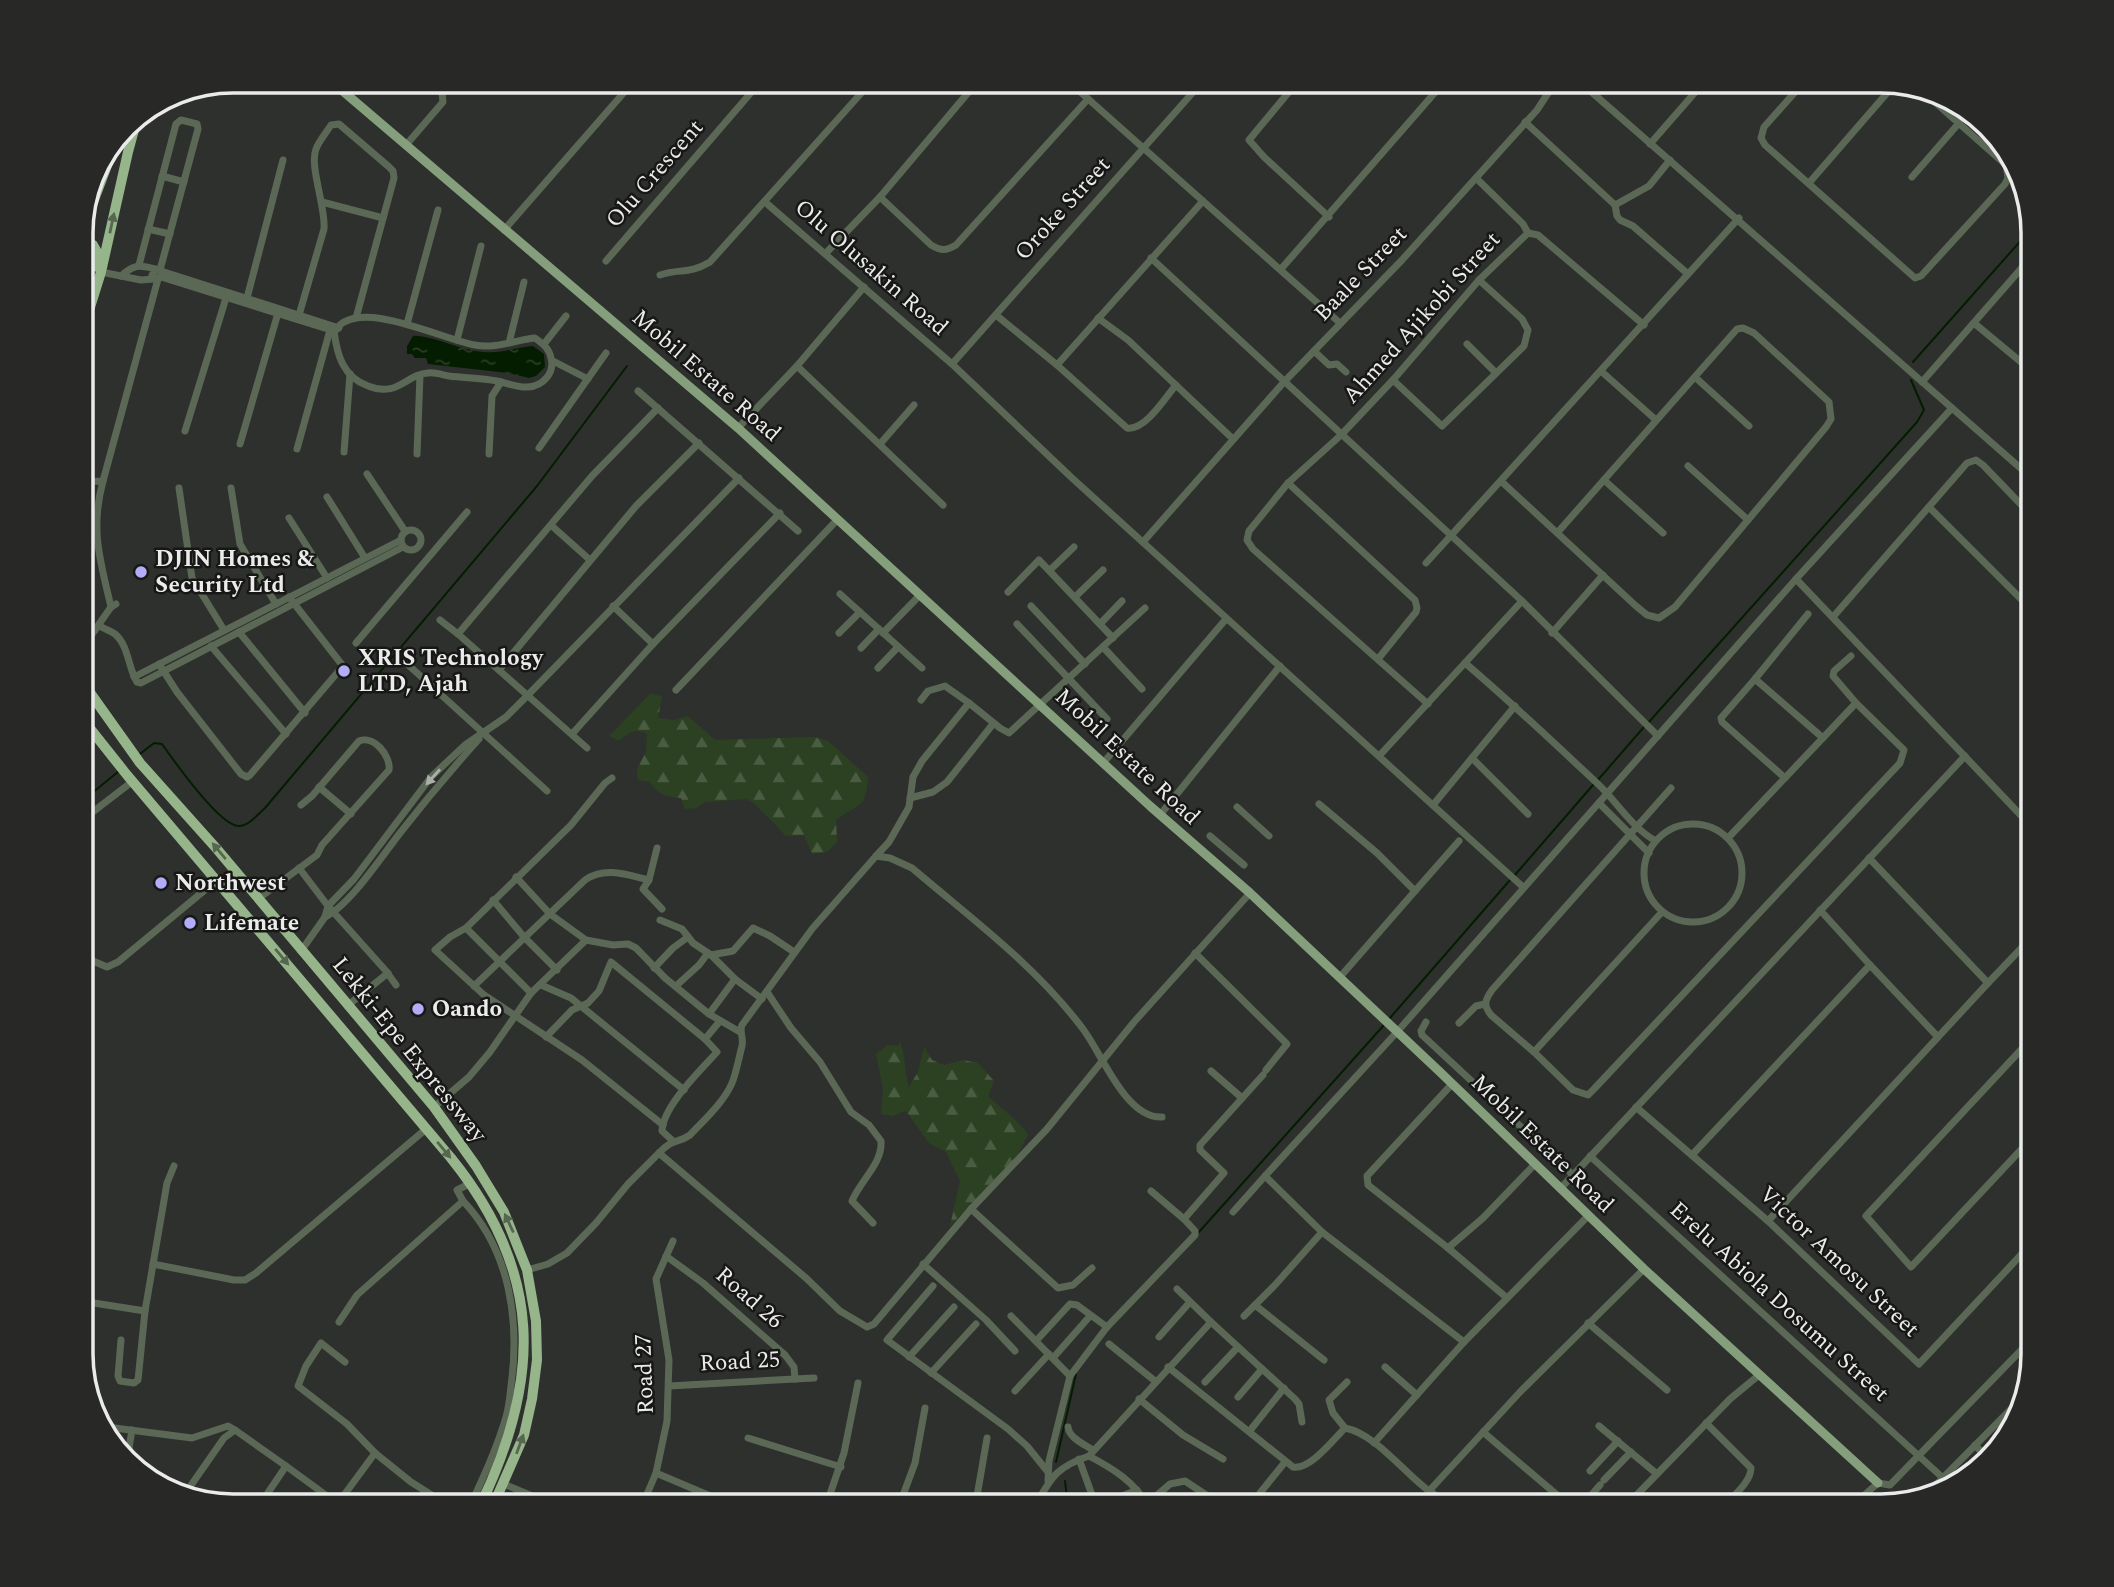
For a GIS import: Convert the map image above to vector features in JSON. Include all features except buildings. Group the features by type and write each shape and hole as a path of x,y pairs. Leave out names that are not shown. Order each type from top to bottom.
{"highway":[{"path":"93,299 102,272 132,136"},
{"path":"93,246 98,250 99,256 93,284"},
{"name":"Lekki-Epe Expressway","path":"93,699 140,763 216,848 346,1006 434,1107 504,1212 527,1270 536,1321 535,1380 524,1435 499,1494"},
{"name":"Lekki-Epe Expressway","path":"93,733 461,1170 495,1222 519,1289 524,1359 516,1411 507,1445 486,1494"},
{"path":"461,1170 472,1161"}],"main road":[{"name":"Mobil Estate Road","path":"346,93 504,230 644,346 1042,704 1340,978 1644,1269 1878,1483"}],"street":[{"path":"406,145 443,102 442,93"},
{"path":"504,230 623,93"},
{"name":"Olu Crescent","path":"606,261 750,93"},
{"path":"660,275 670,271 681,273 694,270 710,262 861,93"},
{"path":"826,253 880,197 967,93"},
{"path":"1082,93 1340,323"},
{"name":"Oroke Street","path":"952,364 1192,93"},
{"path":"1287,93 1249,140 1329,217"},
{"path":"1281,269 1329,217 1434,93"},
{"name":"Baale Street","path":"1143,542 1284,382 1402,260 1476,178 1537,110 1548,93"},
{"path":"1593,93 2021,468"},
{"path":"1650,144 1694,93"},
{"path":"1794,93 1764,127 1761,138 1765,145 1916,278 1921,276 2008,178 2007,171"},
{"path":"1809,183 1887,93"},
{"path":"880,197 931,246 947,250 956,245 1088,99"},
{"path":"1938,105 2001,161"},
{"path":"93,634 113,605 96,542 98,504 198,130 197,124 181,120 176,124 139,265"},
{"path":"1525,122 1615,205 1616,216 1620,220 1633,226 1688,274"},
{"path":"1912,177 1959,123"},
{"path":"299,315 324,229 325,216 315,165 316,149 331,125 339,124 393,171 394,178 356,318"},
{"path":"247,298 283,160"},
{"path":"1615,205 1649,186 1670,160"},
{"path":"162,176 184,182"},
{"path":"1476,178 1523,224 1528,233"},
{"path":"1057,365 1203,201"},
{"path":"322,202 383,218"},
{"name":"Olu Olusakin Road","path":"765,202 952,364 1072,478 1523,887"},
{"path":"407,324 438,209"},
{"path":"1426,563 1739,218"},
{"path":"148,229 170,234"},
{"name":"Ahmed Ajikobi Street","path":"1378,659 1253,549 1247,540 1249,531 1288,484 1341,435 1479,280 1528,233 1538,235 1644,325"},
{"path":"457,340 481,246"},
{"path":"1152,258 1522,601 1658,736"},
{"path":"121,276 130,268 139,265 226,298 334,329"},
{"path":"1922,382 2021,270"},
{"path":"102,272 141,280 158,274 247,298 334,329"},
{"path":"1392,380 1442,426 1524,346 1528,330 1522,319 1479,280"},
{"path":"509,343 524,282"},
{"path":"738,429 797,366 864,287"},
{"path":"185,431 226,298"},
{"path":"240,444 278,313"},
{"path":"996,315 1127,428 1143,424 1176,385"},
{"path":"544,344 566,316"},
{"path":"297,449 334,329 345,321 372,318 407,324 474,345 488,346 535,338 544,344 552,361 552,368 548,377 537,385 526,387 429,373 393,389 382,389 366,386 349,374 339,359 334,329"},
{"path":"1098,318 1128,340 1233,439"},
{"path":"1974,323 2021,360"},
{"path":"1501,481 1647,615 1659,618 1675,607 1826,427 1831,419 1829,402 1754,333 1743,328 1737,329 1558,532"},
{"path":"1467,344 1495,372"},
{"path":"1314,351 1329,365 1337,364 1346,372"},
{"path":"539,448 606,352"},
{"path":"552,361 588,379"},
{"path":"797,366 943,505"},
{"path":"1601,371 1656,420"},
{"path":"344,452 349,374"},
{"path":"417,454 421,375"},
{"path":"1696,378 1749,426"},
{"path":"489,454 492,396 501,382"},
{"path":"638,391 798,531"},
{"path":"880,444 914,405"},
{"path":"458,634 592,476 658,408"},
{"path":"1233,1212 1393,1029 1952,408"},
{"path":"499,670 636,506 699,443"},
{"path":"1833,617 1967,463 1976,460 2021,503"},
{"path":"1688,466 1748,520"},
{"path":"93,629 118,637 139,683 224,630 276,604 292,600 402,543 405,531 367,474"},
{"path":"331,909 403,830 442,779 484,733 528,695 739,478"},
{"path":"1604,480 1663,533"},
{"path":"93,481 103,481"},
{"path":"1288,484 1415,600 1418,608 1416,612 1378,659 1428,704"},
{"path":"179,488 192,578 224,630"},
{"path":"231,488 240,544 276,604"},
{"path":"327,497 365,558"},
{"path":"1929,506 2021,598"},
{"path":"356,643 467,512"},
{"path":"572,734 653,644 780,513"},
{"path":"289,518 327,578"},
{"path":"676,690 837,520"},
{"path":"552,526 590,561"},
{"path":"402,543 410,550 419,545 421,539 418,533 412,530 405,531"},
{"path":"158,669 239,632 327,578 402,543"},
{"path":"419,545 431,554"},
{"path":"1050,570 1074,547"},
{"path":"1008,592 1035,561 1039,560 1113,638"},
{"path":"1075,597 1103,570"},
{"path":"1552,633 1603,575"},
{"path":"1796,579 2021,814"},
{"path":"841,594 922,668"},
{"path":"861,648 920,595"},
{"path":"158,669 244,776 250,775 343,667 292,600"},
{"path":"1100,624 1122,601"},
{"path":"1380,755 1522,601"},
{"path":"613,606 653,644"},
{"path":"1031,606 1085,664"},
{"path":"921,700 932,689 945,686 993,724 1009,733 1145,608"},
{"path":"839,633 860,612"},
{"path":"1785,778 1721,718 1808,614"},
{"path":"1104,762 1226,619"},
{"path":"440,620 587,748"},
{"path":"1017,624 1107,719"},
{"path":"239,632 304,713"},
{"path":"211,646 286,734"},
{"path":"878,668 898,647"},
{"path":"1103,647 1142,689"},
{"path":"1485,1004 1491,1016 1573,1090 1588,1095 1900,763 1904,750 1833,676 1834,671 1851,656"},
{"path":"405,662 547,791"},
{"path":"1465,663 1515,706 1607,793 1638,827 1656,841"},
{"path":"1160,815 1280,666"},
{"path":"1755,679 1823,738"},
{"path":"1728,838 1856,703"},
{"path":"527,1270 548,1264 567,1253 628,1184 673,1141 690,1135 732,1086 743,1041 740,1032 742,1025 833,903 888,842 908,807 914,777 922,761 969,704"},
{"path":"1433,805 1515,706"},
{"path":"910,797 933,792 947,782 993,724"},
{"path":"301,951 431,777 464,744 484,733"},
{"path":"258,900 317,855 322,845 389,770 387,757 371,740 359,741 301,805"},
{"path":"1560,1189 1965,756"},
{"path":"1472,758 1528,814"},
{"path":"93,810 130,778"},
{"path":"612,778 571,825 466,928 435,950 474,986 514,1016 582,1060 663,1125"},
{"path":"319,787 351,814"},
{"path":"1485,1004 1492,990 1671,788"},
{"path":"1598,803 1632,834 1648,853"},
{"path":"1319,804 1377,853 1415,891"},
{"path":"1237,807 1269,836"},
{"path":"396,823 403,830"},
{"path":"1686,824 1716,829 1728,838 1737,851 1742,867 1741,883 1731,905 1710,919 1694,923 1677,920 1662,912 1652,901 1646,888 1644,873 1648,853 1656,841 1672,829 1686,824"},
{"path":"1210,836 1244,865"},
{"path":"1340,978 1459,841"},
{"path":"657,848 649,880 643,890 662,909"},
{"path":"876,856 890,858 912,868 1026,964 1083,1029 1132,1104 1152,1117 1162,1117"},
{"path":"1870,858 1988,983"},
{"path":"299,868 396,985"},
{"path":"474,986 594,874 614,872 649,880"},
{"path":"516,877 550,914 586,940 613,945 628,944 636,948 654,968 709,1014 740,1032"},
{"path":"93,961 107,967 118,962 217,880"},
{"path":"659,1153 806,1278 840,1311 862,1326 874,1324 971,1209 1047,1129 1195,953 1250,894"},
{"path":"493,900 524,938 556,970"},
{"path":"1820,910 1938,1037"},
{"path":"1534,1052 1662,912"},
{"path":"660,920 678,926 735,979 764,995 820,1062 851,1112 869,1125 881,1141 879,1159 857,1189 852,1201 873,1223"},
{"path":"466,928 531,993"},
{"path":"676,986 710,954 733,951 753,928 794,952"},
{"path":"654,968 688,937"},
{"path":"434,1107 469,1077 531,993 586,940"},
{"path":"1768,1221 2021,949"},
{"path":"1184,1219 1223,1175 1223,1171 1200,1150 1200,1145 1287,1044 1195,953"},
{"path":"546,1037 572,1010 588,1003 599,991 611,962 705,1039 717,1052 684,1090 663,1125 662,1131 673,1141"},
{"path":"1692,1155 1870,965"},
{"path":"346,1006 388,973"},
{"path":"709,1014 735,979"},
{"path":"541,985 571,998 684,1090"},
{"path":"1459,1023 1476,1006 1485,1004"},
{"path":"705,1039 720,1021"},
{"path":"1426,1022 1421,1031 1422,1035 1573,1175"},
{"path":"2021,1051 1866,1216 1912,1267 2021,1151"},
{"path":"1211,1071 1242,1098"},
{"path":"1452,1084 1366,1180 1368,1185 1507,1298"},
{"name":"Victor Amosu Street","path":"1636,1107 1768,1221 1919,1364 2021,1256"},
{"path":"153,1264 245,1280 426,1129"},
{"name":"Erelu Abiola Dosumu Street","path":"1590,1156 1943,1478"},
{"path":"1448,1248 1483,1218 1535,1164"},
{"path":"121,1340 118,1376 120,1381 134,1383 138,1380 145,1311 167,1183 174,1166"},
{"path":"1265,1176 1322,1232 1464,1342"},
{"path":"471,1183 457,1190 491,1241 502,1268 512,1297 515,1335 515,1359 507,1416 475,1494"},
{"path":"1041,1494 1048,1477 1049,1461 1070,1376 1107,1327 1195,1236 1195,1231 1184,1219 1151,1191"},
{"path":"339,1322 357,1295 463,1201"},
{"path":"971,1209 1058,1288 1073,1285 1092,1268"},
{"path":"1374,1443 1464,1342 1588,1216"},
{"path":"1244,1316 1322,1232"},
{"name":"Road 27","path":"648,1494 656,1474 665,1433 669,1386 669,1360 656,1279 673,1241"},
{"name":"Road 26","path":"666,1256 703,1283 785,1355 794,1367 795,1378"},
{"path":"923,1264 986,1320 1015,1351"},
{"path":"1429,1491 1588,1323 1644,1269"},
{"path":"933,1286 887,1337 889,1343 1018,1437 1048,1477"},
{"path":"1177,1289 1284,1388 1299,1404 1302,1422"},
{"path":"1158,1337 1190,1302"},
{"path":"93,1303 145,1311"},
{"path":"1036,1341 1070,1304 1107,1327"},
{"path":"1255,1305 1324,1360"},
{"path":"909,1357 954,1307"},
{"path":"1011,1316 1070,1376"},
{"path":"1015,1391 1090,1316"},
{"path":"1048,1477 1091,1453 1211,1322"},
{"path":"1588,1323 1667,1390"},
{"path":"931,1373 976,1324"},
{"path":"345,1362 321,1343 306,1366 298,1386 346,1424 375,1454 429,1494"},
{"path":"1109,1344 1155,1381"},
{"path":"1205,1382 1238,1347"},
{"path":"1866,1494 1878,1483 1890,1485 2021,1351"},
{"path":"1168,1367 1285,1462 1301,1468 1309,1464 1345,1428"},
{"path":"1385,1367 1418,1395"},
{"path":"1238,1397 1262,1369"},
{"path":"1639,1494 1730,1399 1759,1375"},
{"name":"Road 25","path":"669,1386 814,1378"},
{"path":"1347,1382 1329,1400 1333,1413 1345,1428 1356,1430 1374,1443 1434,1494"},
{"path":"831,1494 841,1466 858,1383"},
{"path":"1252,1428 1284,1388"},
{"path":"1139,1399 1183,1436 1223,1459"},
{"path":"904,1494 915,1463 925,1408"},
{"path":"1939,1482 2009,1411"},
{"path":"1706,1423 1751,1468 1751,1473 1735,1494"},
{"path":"114,1428 192,1438 228,1426 323,1494"},
{"path":"1600,1426 1657,1475"},
{"path":"1068,1427 1073,1437 1140,1494"},
{"path":"129,1447 132,1430"},
{"path":"190,1487 224,1438 235,1430"},
{"path":"1483,1432 1555,1494"},
{"path":"748,1438 841,1466"},
{"path":"977,1494 987,1438"},
{"path":"1590,1471 1618,1441"},
{"path":"1975,1445 1982,1452"},
{"path":"1592,1494 1631,1452"},
{"path":"345,1494 375,1454"},
{"path":"1079,1459 1092,1494"},
{"path":"1260,1493 1285,1462"},
{"path":"268,1494 286,1466"},
{"path":"656,1474 703,1494"},
{"path":"1159,1494 1170,1484 1185,1480 1205,1494"},
{"path":"503,1486 524,1494"},
{"path":"503,1486 519,1494"},
{"path":"1128,1494 1137,1490"}],"green space":[{"path":"650,694 662,696 658,718 675,720 688,716 715,740 815,737 828,741 868,777 863,801 836,820 837,842 827,852 812,854 804,835 786,836 755,804 746,799 705,802 696,808 685,809 681,798 663,794 650,782 638,780 637,769 646,752 647,734 632,732 619,741 609,736"},
{"path":"900,1042 909,1087 918,1072 924,1047 932,1060 944,1065 963,1060 978,1063 994,1081 988,1096 1016,1120 1028,1135 1016,1157 950,1226 960,1181 946,1152 929,1143 906,1111 892,1116 881,1114 883,1088 876,1054 888,1045 898,1046"}],"water":[{"path":"413,336 483,352 533,346 544,354 545,367 536,376 529,378 428,364 426,358 415,358 412,354 407,354 407,346"}],"waterway":[{"path":"1913,362 2021,240"},
{"path":"140,754 154,743 162,744 209,805 221,816 239,826 253,819 537,486 627,366"},
{"path":"1648,723 1917,422 1924,410 1911,380"},
{"path":"1597,781 1644,727"},
{"path":"93,792 119,771"},
{"path":"1514,876 1593,785"},
{"path":"1390,1018 1510,880"},
{"path":"1199,1232 1384,1025"},
{"path":"1056,1462 1076,1374"},
{"path":"1065,1481 1067,1494"}],"place":[{"name":"DJIN Homes & Security Ltd","path":"141,572"},
{"name":"XRIS Technology LTD, Ajah","path":"344,671"},
{"name":"Northwest","path":"161,883"},
{"name":"Lifemate","path":"190,923"},
{"name":"Oando","path":"418,1009"}]}
